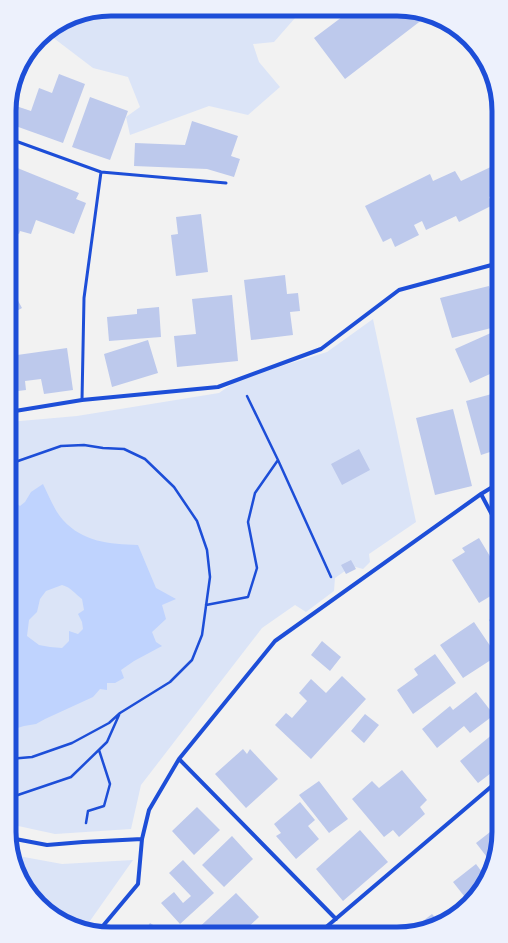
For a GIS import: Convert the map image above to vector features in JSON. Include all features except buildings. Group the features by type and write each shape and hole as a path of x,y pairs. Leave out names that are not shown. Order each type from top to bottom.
{"street":[{"path":"16,411 82,400 218,387 321,349 399,290 492,265"},
{"path":"103,926 138,884 142,839 149,810 179,759 275,641 492,487"},
{"path":"481,494 492,515"},
{"path":"179,759 336,918"},
{"path":"326,927 492,786"},
{"path":"17,839 47,845 142,839"}],"lane":[{"path":"16,141 101,172 226,183"},
{"path":"82,400 84,298 101,172"}],"path":[{"path":"239,379 278,460 339,596"},
{"path":"16,462 61,446 84,445 124,449 145,460 174,488 197,520 207,550 210,577 202,635 192,660 170,682 120,713 109,723 72,743 32,757 16,758"},
{"path":"206,605 248,597 257,568 248,522 255,492 278,460"},
{"path":"16,796 71,777 107,742 120,713"},
{"path":"83,842 88,811 104,806 110,784 99,750"}],"shaded area":[{"path":"297,16 274,42 253,44 259,62 280,87 248,115 209,106 130,135 126,117 140,107 128,77 93,68 52,37 69,26 81,21 99,17"},
{"path":"373,319 416,522 369,554 370,562 363,569 352,566 335,578 334,591 306,612 295,605 262,628 141,785 131,829 55,834 16,826 16,421 77,416 219,393 239,379 327,352"},
{"path":"19,856 62,864 133,860 88,924 75,920 64,914 44,899 32,885"}],"water":[{"path":"43,484 60,516 79,533 97,540 117,544 138,545 156,588 176,599 162,605 166,619 152,632 156,642 162,646 121,670 124,678 115,683 107,683 107,690 100,689 93,697 36,724 16,728 16,503 20,506 25,502 31,492","holes":["62,585 71,589 82,599 84,610 78,614 82,622 83,629 78,634 69,631 69,641 62,648 39,645 27,636 29,620 37,612 40,599 46,591"]}]}
